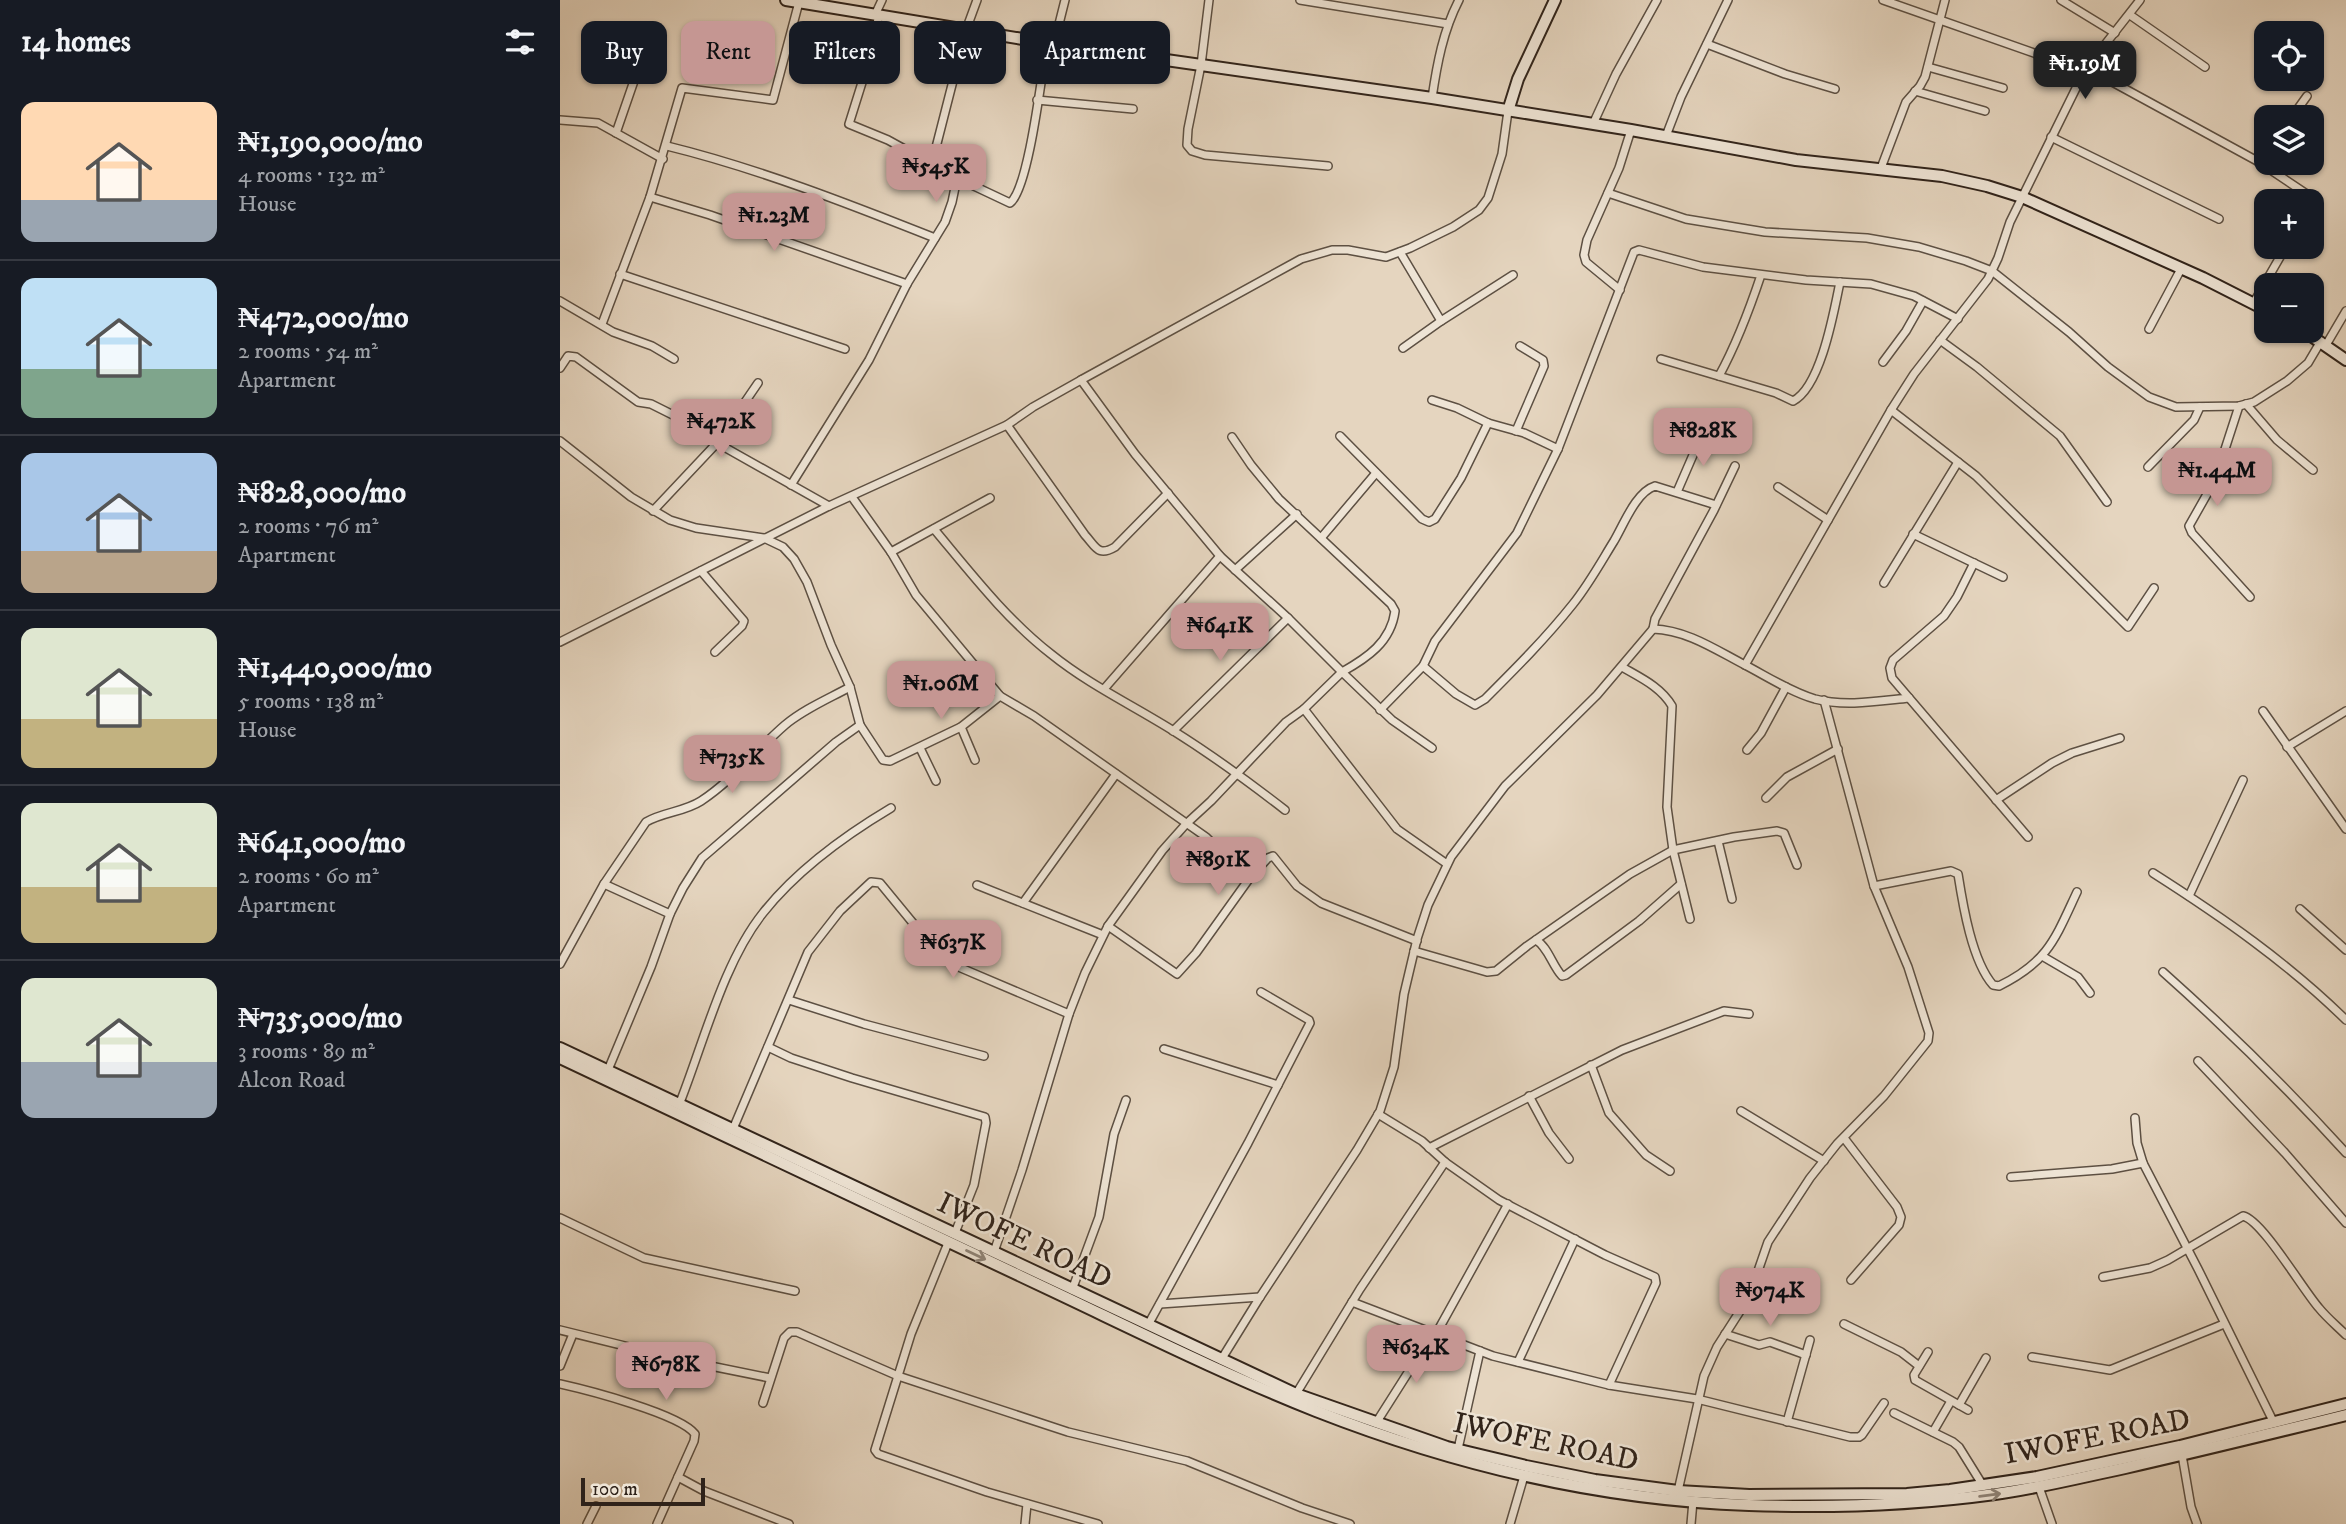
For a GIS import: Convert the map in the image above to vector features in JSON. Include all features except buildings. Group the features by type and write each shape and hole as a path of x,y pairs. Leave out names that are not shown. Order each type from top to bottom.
{"street":[{"path":"786,0 914,21"},
{"path":"882,0 865,73 849,124 888,140 957,178 1010,203 1014,200 1026,168 1041,84"},
{"path":"969,21 977,0"},
{"path":"1058,21 1065,0"},
{"path":"1209,0 1187,145 1192,151 1205,155 1328,166"},
{"path":"1300,0 1448,24"},
{"path":"1432,98 1448,24 1459,0"},
{"path":"562,638 657,595 829,506 1007,425 1033,407 1301,259 1332,250 1386,257 1453,227 1479,210 1488,198 1502,154 1508,111 1518,79 1555,0"},
{"path":"1593,124 1616,74 1657,0"},
{"path":"1665,136 1681,96 1728,0"},
{"path":"1883,0 2105,78 2254,159"},
{"path":"1881,168 1906,102 1920,86 1928,67 1945,0"},
{"path":"2061,0 2115,33"},
{"path":"1745,665 1891,410 1914,374 1992,271 2010,222 2085,70 2140,0"},
{"path":"602,324 663,159 682,88 773,100 799,2"},
{"path":"2130,15 2205,67"},
{"path":"1707,44 1785,74 1835,89"},
{"path":"1170,60 1432,98 1796,160 1942,176 1987,186 2022,197 2253,303 2279,259"},
{"path":"1928,67 2003,88"},
{"path":"616,133 633,84"},
{"path":"932,163 952,84"},
{"path":"1915,91 1986,111"},
{"path":"2301,105 2307,96"},
{"path":"1037,100 1133,109"},
{"path":"560,120 598,124 663,159"},
{"path":"1620,290 1586,262 1584,255 1587,240 1619,168 1631,130"},
{"path":"2051,137 2219,219"},
{"path":"667,146 812,191 935,238"},
{"path":"2278,175 2299,189"},
{"path":"791,485 869,360 907,284 945,222 957,178"},
{"path":"1608,193 1686,219 1765,232 1867,238 1919,247 1966,261 1992,271 2108,367 2149,397 2176,407 2242,405 2254,401 2287,382 2323,343 2346,360"},
{"path":"650,197 710,215 907,284"},
{"path":"1380,710 1423,666 1435,641 1517,533 1559,449 1632,256 1639,250 1703,267 1760,275 1871,284 1923,301 1958,319"},
{"path":"1400,252 1441,321"},
{"path":"2150,329 2181,269"},
{"path":"620,274 845,349"},
{"path":"1403,348 1513,275"},
{"path":"1719,376 1735,346 1760,275"},
{"path":"1661,359 1793,401 1809,386 1825,348 1840,282"},
{"path":"1883,362 1906,331 1923,301"},
{"path":"560,302 613,332 652,346 674,359"},
{"path":"2324,342 2346,311"},
{"path":"1940,340 2060,436 2107,502"},
{"path":"1516,431 1544,366 1543,360 1520,346"},
{"path":"560,368 568,356 576,357 638,402 658,406 717,443 829,506"},
{"path":"1081,380 1135,454 1220,556 1288,618 1380,710 1432,748"},
{"path":"653,511 717,443 758,383"},
{"path":"1432,400 1559,449"},
{"path":"2242,405 2277,440 2313,470"},
{"path":"2242,405 2215,480 2189,526 2192,533 2250,597"},
{"path":"2148,467 2194,420 2200,407"},
{"path":"1891,410 1976,476 2128,627 2154,588"},
{"path":"1340,436 1422,519 1432,522 1461,478 1488,423"},
{"path":"1007,425 1099,551 1106,552 1115,547 1168,493"},
{"path":"1677,492 1703,432"},
{"path":"994,1252 1022,1170 1069,1013 1108,926 1162,851 1186,824 1286,722 1304,709 1342,672 1358,663 1389,632 1395,611 1391,604 1272,490 1232,437"},
{"path":"560,441 631,497 670,520 696,528 764,538 783,547 801,570 817,604 831,645 850,687 860,724 883,760 887,761 920,748 961,727 1000,696"},
{"path":"1884,583 1958,462"},
{"path":"1222,1360 1378,1114 1394,1067 1404,994 1414,951 1428,905 1447,864 1474,824 1505,786 1597,695 1653,629 1655,619 1671,587 1735,466"},
{"path":"1321,538 1376,473"},
{"path":"1423,666 1456,694 1475,705 1485,699 1533,650 1573,604 1596,571 1636,502 1649,488 1655,486 1716,505"},
{"path":"1778,487 1828,520"},
{"path":"852,497 891,552 916,595 1000,696 1034,716 1206,837 1249,879"},
{"path":"891,552 990,498"},
{"path":"1235,570 1297,514"},
{"path":"934,530 1029,635 1077,674 1173,731 1237,773 1285,810"},
{"path":"1913,534 2003,577"},
{"path":"1104,689 1220,556"},
{"path":"1974,563 1944,616 1893,660 1890,668 1892,678 2028,837"},
{"path":"701,571 744,621 715,652"},
{"path":"1173,731 1288,618"},
{"path":"1653,629 1670,629 1680,633 1786,687 1824,700 1860,702 1909,698"},
{"path":"1622,667 1655,686 1667,696 1672,706 1667,807 1673,850 1689,919"},
{"path":"560,964 604,884 646,822 654,817 688,808 701,800 743,766 787,724 850,687"},
{"path":"1747,750 1762,733 1786,687"},
{"path":"1678,1491 1704,1376 1725,1334 1749,1297 1769,1242 1824,1161 1908,1067 1928,1041 1930,1033 1908,967 1874,886 1824,700"},
{"path":"1304,709 1397,829 1447,864"},
{"path":"2263,711 2345,825"},
{"path":"2287,747 2346,712"},
{"path":"608,1070 670,914 702,858 860,724"},
{"path":"961,727 975,760"},
{"path":"1996,800 2071,753 2120,738"},
{"path":"920,748 936,781"},
{"path":"1766,798 1787,776 1838,749"},
{"path":"1023,903 1116,774"},
{"path":"2189,896 2244,780"},
{"path":"679,1105 726,981 762,914 817,860 891,808"},
{"path":"1414,951 1487,972 1496,971 1630,874 1673,850 1781,831 1797,865"},
{"path":"1718,841 1732,899"},
{"path":"1108,926 1177,974 1196,953 1249,879 1273,856 1307,895 1417,941"},
{"path":"1874,886 1951,871 1958,874 1968,927 1986,977 1993,985 1998,986 2042,956 2057,935 2077,892"},
{"path":"2153,873 2230,923 2304,981 2346,1020"},
{"path":"733,1129 808,952 856,893 874,881 880,883 937,949 961,968 1069,1013"},
{"path":"604,884 670,914"},
{"path":"1536,940 1541,943 1557,971 1562,976 1566,975 1639,921 1681,884"},
{"path":"977,885 1103,935"},
{"path":"2301,909 2346,950"},
{"path":"2042,956 2078,977 2090,993"},
{"path":"2163,972 2229,1031 2346,1153"},
{"path":"1148,1325 1310,1023 1261,992"},
{"path":"789,1000 864,1024 984,1056"},
{"path":"1429,1148 1622,1050 1724,1011 1749,1014"},
{"path":"768,1047 791,1058 852,1078 985,1117 974,1185 923,1300 875,1450 878,1454 1027,1504 1098,1524"},
{"name":"IWOFE ROAD","path":"560,1048 733,1129 1212,1366 1292,1401 1351,1419 1376,1423 1458,1449 1595,1480 1678,1491 1749,1495 1873,1495 1951,1490 2037,1477 2346,1404"},
{"path":"1164,1049 1278,1085"},
{"name":"IWOFE ROAD","path":"560,1058 951,1238 994,1252 1351,1419 1436,1452 1524,1476 1605,1490 1748,1505 1851,1505 1951,1499 2039,1487 2346,1415"},
{"path":"2198,1061 2285,1153 2346,1223"},
{"path":"1591,1065 1609,1113 1646,1154 1670,1171"},
{"path":"1528,1096 1549,1133 1569,1159"},
{"path":"1072,1290 1099,1217 1114,1134 1126,1100"},
{"path":"1741,1111 1824,1161"},
{"path":"1378,1114 1411,1134 1445,1162 1508,1204 1655,1277 1656,1283 1643,1315 1609,1385"},
{"path":"2135,1118 2137,1143 2143,1163 2274,1423"},
{"path":"1844,1138 1901,1217 1899,1225 1851,1280"},
{"path":"1296,1394 1352,1302 1445,1162"},
{"path":"2011,1177 2112,1169 2143,1163"},
{"path":"1376,1423 1436,1334 1508,1204"},
{"path":"2102,1277 2150,1268 2243,1216 2250,1217 2318,1307 2346,1335"},
{"path":"560,1218 644,1258 795,1291"},
{"path":"1518,1362 1575,1239"},
{"path":"1160,1304 1260,1297"},
{"path":"1352,1302 1480,1351 1518,1362 1609,1385 1697,1399 1850,1437 1859,1437 1884,1403"},
{"path":"1844,1324 1901,1352 1919,1366"},
{"path":"2032,1357 2110,1370 2224,1324"},
{"path":"560,1330 770,1378"},
{"path":"763,1403 784,1338 790,1332 797,1332 898,1376 1068,1432 1187,1461 1302,1508 1350,1524"},
{"path":"560,1366 573,1334"},
{"path":"1725,1334 1759,1345 1770,1342 1806,1355"},
{"path":"1787,1422 1811,1340"},
{"path":"1458,1449 1480,1351"},
{"path":"1928,1352 1914,1375 1915,1380 1968,1410"},
{"path":"1933,1432 1986,1358"},
{"path":"560,1384 640,1407 691,1429 695,1434 657,1524"},
{"path":"1894,1413 1953,1442 1982,1484"},
{"path":"2182,1455 2191,1507 2197,1524"},
{"path":"1510,1524 1524,1476"},
{"path":"678,1477 704,1492 789,1524"},
{"path":"2039,1487 2052,1524"},
{"path":"1691,1524 1693,1501"},
{"path":"1025,1524 1027,1504"},
{"path":"587,1524 596,1506"}]}
